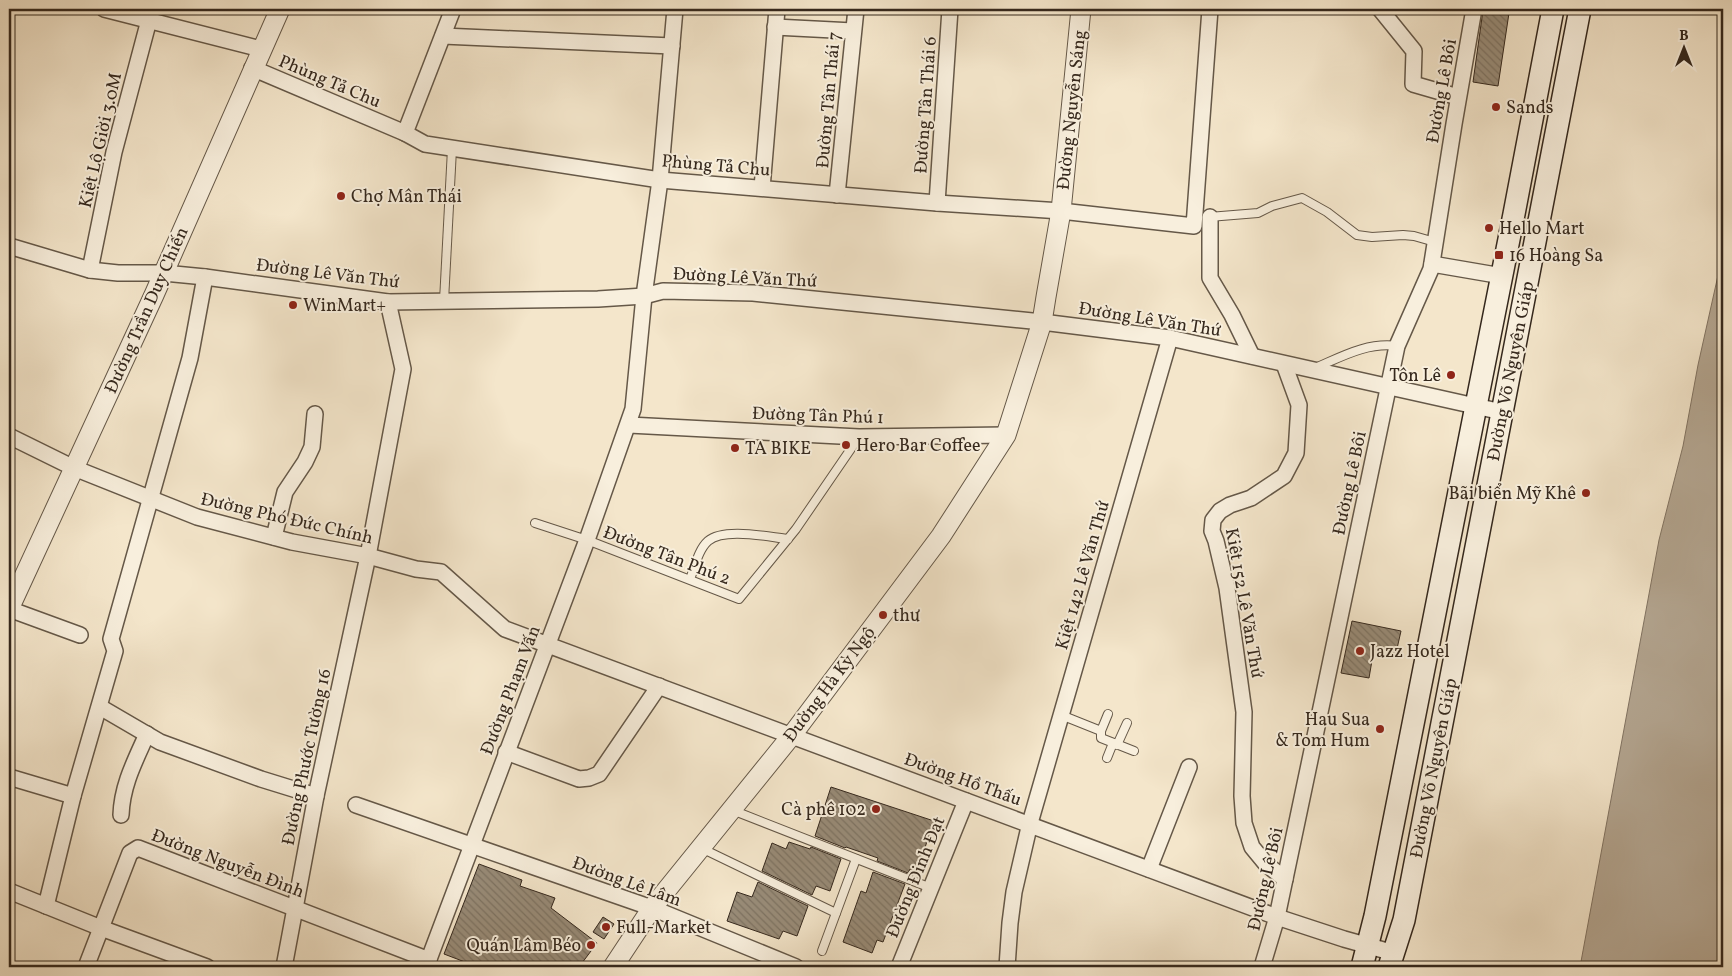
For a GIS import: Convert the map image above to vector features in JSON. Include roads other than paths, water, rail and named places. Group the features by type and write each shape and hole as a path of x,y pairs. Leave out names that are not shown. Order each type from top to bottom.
{"main road":[{"name":"Đường Võ Nguyên Giáp","path":"1362,967 1377,906 1553,9"},
{"name":"Đường Võ Nguyên Giáp","path":"1392,960 1404,920 1580,9"}],"street":[{"path":"104,9 261,49"},
{"name":"Đường Trần Duy Chiến","path":"9,609 164,273 252,68 280,9"},
{"path":"405,133 453,9"},
{"path":"660,180 675,9"},
{"path":"762,188 777,9"},
{"name":"Đường Tân Thái 7","path":"838,195 856,9"},
{"name":"Đường Tân Thái 6","path":"937,203 950,9"},
{"name":"Đường Nguyễn Sáng","path":"1061,211 1081,9"},
{"path":"1194,222 1210,9"},
{"path":"1380,9 1414,51 1412,84 1458,97"},
{"name":"Đường Lê Bôi","path":"1262,967 1277,917 1397,346 1432,264 1474,9"},
{"name":"Kiệt Lộ Giời 3.0M","path":"90,270 114,152 149,20"},
{"path":"775,28 853,31"},
{"path":"442,36 672,46"},
{"name":"Phùng Tả Chu","path":"252,68 405,133 425,144 660,180 1194,222"},
{"name":"Đường Phạm Vấn","path":"427,964 587,540 628,425 636,391 644,296 660,180"},
{"name":"Đường Hà Kỳ Ngộ","path":"613,967 652,908 792,735 941,536 1006,435 1042,322 1061,211"},
{"path":"1210,217 1210,278 1232,315 1252,356"},
{"name":"Đường Lê Văn Thứ","path":"9,246 90,270 118,273 164,273 205,277 388,302 598,299 644,296 663,291 753,293 1042,322 1170,338 1502,412"},
{"path":"1432,264 1502,276"},
{"path":"46,906 73,796 115,651 111,639 190,358 205,277"},
{"name":"Đường Phước Tường 16","path":"284,967 316,796 368,556 403,369 388,302"},
{"name":"Kiệt 142 Lê Văn Thứ","path":"1007,967 1014,892 1030,823 1170,338"},
{"name":"Kiệt 152 Lê Văn Thứ","path":"1284,364 1299,405 1296,454 1284,476 1250,498 1230,505 1220,511 1212,520 1212,531 1227,588 1244,712 1242,796 1244,823 1252,847 1266,864 1285,879"},
{"path":"274,537 285,492 306,462 312,448 315,414"},
{"name":"Đường Tân Phú 1","path":"628,425 860,438 1006,435"},
{"name":"Đường Phó Đức Chính","path":"9,436 74,468 197,517 274,537 368,556 416,569 441,572 505,628 548,644"},
{"path":"9,609 80,635"},
{"name":"Đường Hồ Thấu","path":"548,644 1277,917 1367,946 1392,960"},
{"path":"506,752 579,779 589,778 598,774 659,686"},
{"path":"100,707 160,742 316,796"},
{"path":"121,815 126,780 146,734"},
{"path":"1149,869 1189,767"},
{"path":"9,777 73,796"},
{"name":"Đường Đinh Đạt","path":"899,967 966,801"},
{"name":"Đường Lê Lâm","path":"356,805 652,908 787,966"},
{"name":"Đường Nguyễn Đình","path":"86,967 130,853 138,848 294,908 427,964"},
{"path":"9,891 101,928 207,967"}],"lane":[{"path":"444,301 452,148"},
{"path":"1194,222 1210,217 1258,213 1272,206 1302,198 1327,212 1357,235 1372,237 1403,235 1435,242"},
{"path":"1311,370 1362,348 1381,345 1397,346"},
{"name":"Đường Tân Phú 2","path":"535,523 587,540 739,598 788,539 860,438"},
{"path":"690,579 703,548 714,538 736,534 788,539"},
{"path":"1108,714 1101,731 1101,738 1134,751"},
{"path":"1061,715 1101,731"},
{"path":"1107,758 1127,723"},
{"path":"732,810 931,888"},
{"path":"701,848 836,913"},
{"path":"822,951 856,859"}],"place":[{"name":"Sands","path":"1496,107"},
{"name":"Chợ Mân Thái","path":"341,196"},
{"name":"Hello Mart","path":"1489,228"},
{"name":"16 Hoàng Sa","path":"1499,255"},
{"name":"WinMart+","path":"293,305"},
{"name":"Tôn Lê","path":"1451,375"},
{"name":"Hero Bar Coffee","path":"846,445"},
{"name":"TA BIKE","path":"735,448"},
{"name":"Bãi biển Mỹ Khê","path":"1586,493"},
{"name":"thư","path":"883,615"},
{"name":"Jazz Hotel","path":"1360,651"},
{"name":"Hau Sua & Tom Hum","path":"1380,729"},
{"name":"Cà phê 102","path":"876,809"},
{"name":"Full-Market","path":"606,927"},
{"name":"Quán Lâm Béo","path":"591,945"}]}
